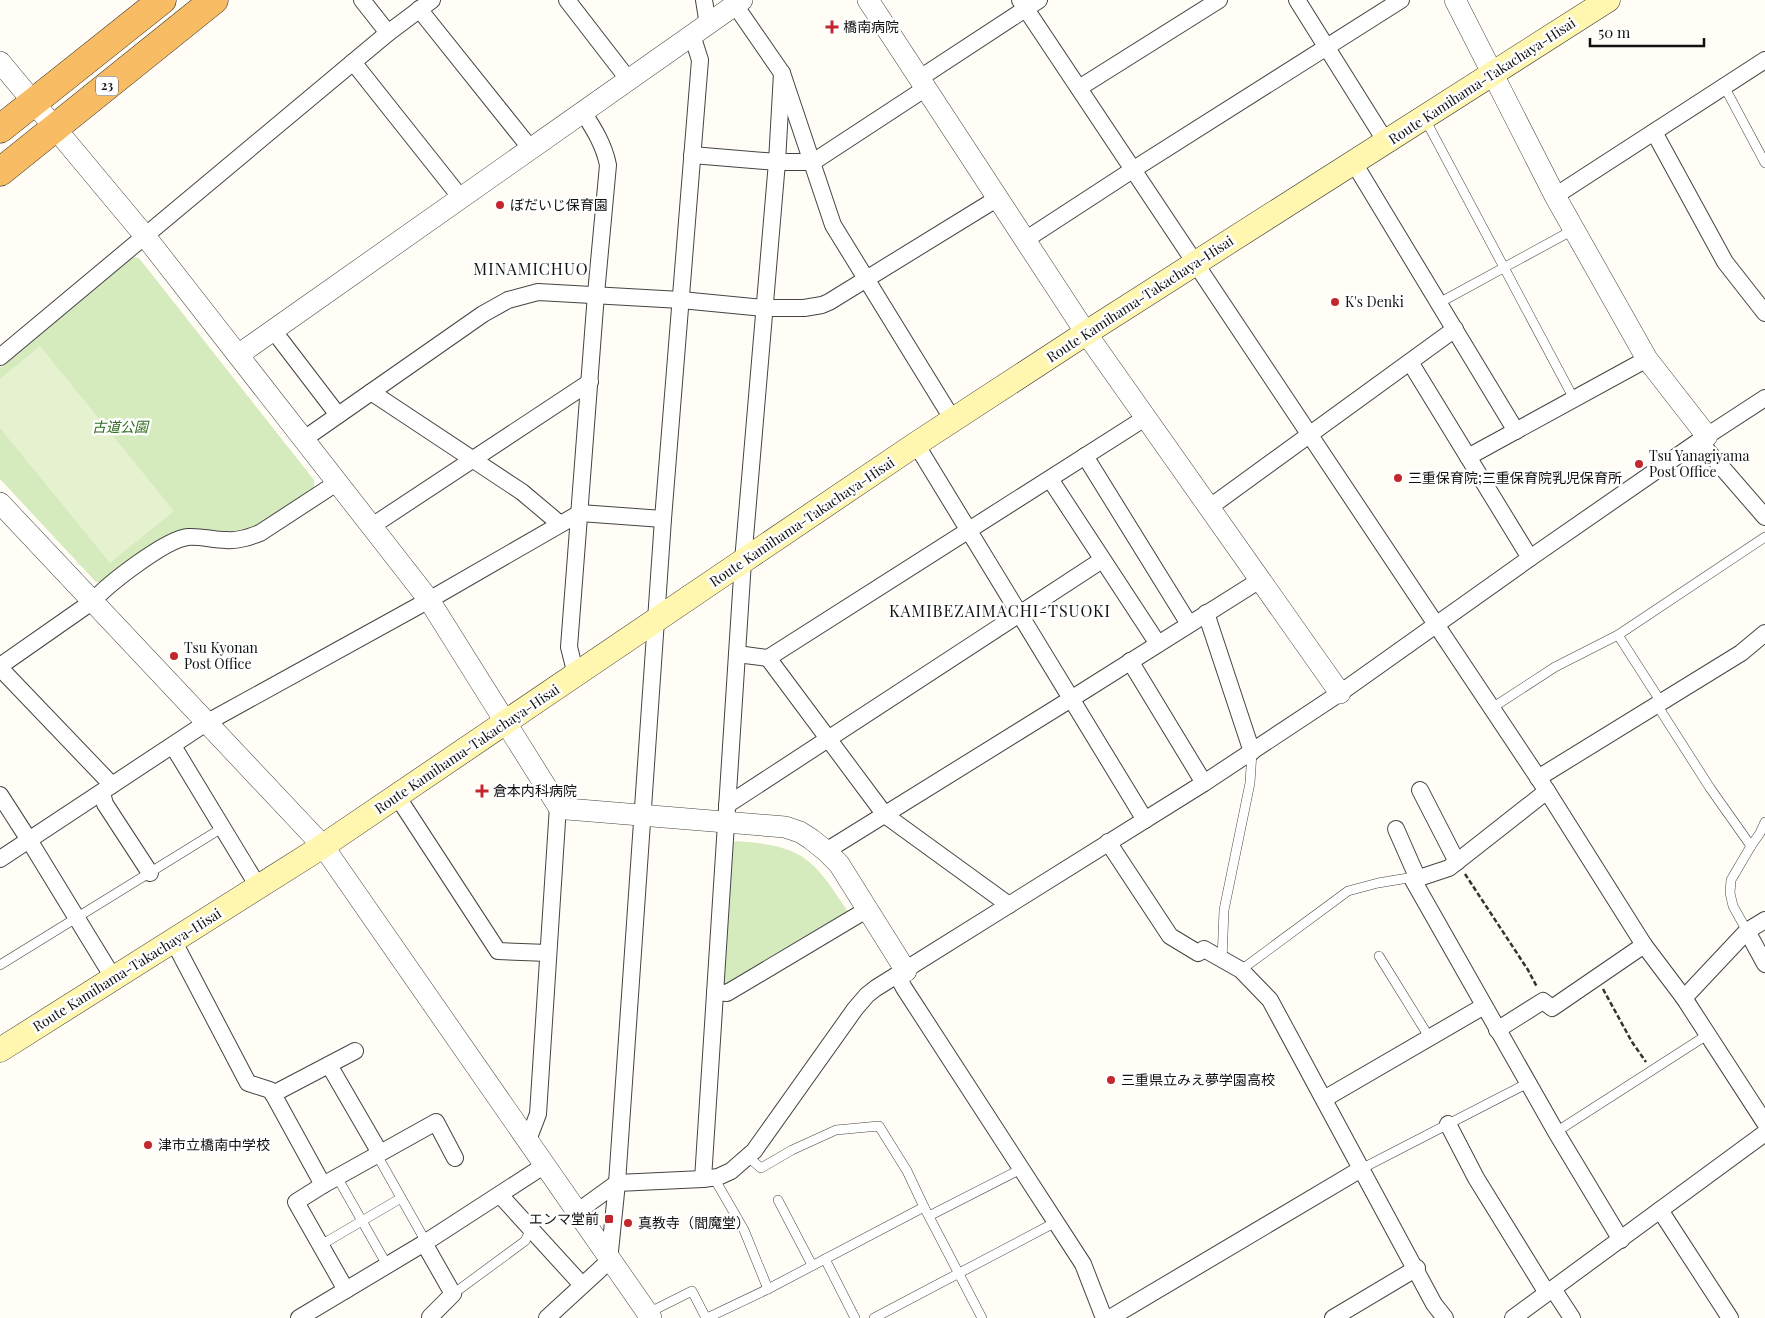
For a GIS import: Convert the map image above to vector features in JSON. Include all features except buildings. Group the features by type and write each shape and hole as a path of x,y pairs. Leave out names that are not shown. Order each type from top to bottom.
{"highway":[{"name":"23","path":"0,129 162,0"},
{"name":"23","path":"0,172 214,0"}],"main road":[{"name":"Route Kamihama-Takachaya-Hisai","path":"0,1050 174,942 323,846 916,444 1608,0"}],"street":[{"path":"362,0 388,33"},
{"path":"567,0 628,79"},
{"path":"546,1318 609,1261 617,1183 663,519 700,60 700,30 704,0"},
{"path":"868,0 1086,334 1340,693"},
{"path":"1079,88 1219,0"},
{"path":"1297,0 1386,142"},
{"path":"1025,240 1401,0"},
{"path":"1455,0 1554,196 1648,359 1703,439 1765,517"},
{"path":"238,355 738,2 782,73 833,225 953,420"},
{"path":"692,155 777,162 812,162 923,83 1028,3 1079,88 1543,785 1644,945 1684,998 1765,1123"},
{"path":"0,357 353,62 426,4 531,149"},
{"path":"1554,196 1765,60"},
{"path":"0,62 145,236 429,600 558,806 538,1114 528,1140"},
{"path":"353,62 460,198"},
{"path":"708,1178 715,992 726,814 743,561 777,162 782,73"},
{"path":"576,675 569,647 596,294 608,165 600,139 583,112"},
{"path":"1654,132 1725,262 1765,313"},
{"path":"1354,163 1516,431"},
{"path":"304,439 483,314 508,300 538,292 681,300 764,308 804,308 822,305 998,198"},
{"path":"1210,507 1455,329"},
{"path":"273,330 338,415"},
{"path":"1468,457 1648,359"},
{"path":"1410,362 1530,558"},
{"path":"372,526 590,382"},
{"path":"371,392 522,492 560,524"},
{"path":"577,1212 617,1183 708,1178 731,1171 748,1157 855,1008 867,995 1252,752 1340,693 1530,558 1765,398"},
{"path":"737,654 768,658 1145,418"},
{"path":"916,444 1145,820"},
{"path":"1085,456 1190,624"},
{"path":"1050,479 1158,644"},
{"path":"150,873 105,804 107,789 0,667 93,601 104,589 165,545 185,538 203,537 227,540 246,538 260,533 338,482"},
{"path":"0,503 206,724 323,846 528,1140 609,1261 649,1316"},
{"path":"0,859 206,724 429,600 580,513 663,519"},
{"path":"726,814 828,740 1102,560"},
{"path":"826,851 1260,580"},
{"path":"1206,613 1252,752"},
{"path":"1415,879 1449,868 1543,785 1659,703 1741,653 1765,633"},
{"path":"768,658 885,815 1009,905"},
{"path":"1130,661 1204,783"},
{"path":"173,746 259,888"},
{"path":"1420,790 1457,862"},
{"path":"0,795 114,978"},
{"path":"397,796 498,951 548,953"},
{"path":"558,806 567,809 642,816 726,814 786,827 800,832 826,851 850,880 868,909 901,973 904,988 1083,1264 1104,1318"},
{"path":"1396,829 1415,879 1497,1030 1621,1240"},
{"path":"1108,842 1170,936 1198,953 1204,949 1241,970 1270,1000 1434,1304 1445,1318"},
{"path":"715,992 728,993 868,909"},
{"path":"1684,998 1747,931 1765,920"},
{"path":"1747,931 1765,964"},
{"path":"174,942 248,1083 270,1090 330,1181"},
{"path":"1497,1030 1543,1001 1552,1008 1644,945"},
{"path":"1324,1099 1484,1006"},
{"path":"273,1094 354,1051"},
{"path":"329,1064 378,1154"},
{"path":"346,1290 296,1202 436,1122 455,1158"},
{"path":"1448,1124 1476,1178 1550,1291 1572,1318"},
{"path":"1513,1318 1765,1134"},
{"path":"299,1318 425,1242 545,1165"},
{"path":"1110,1318 1361,1169"},
{"path":"500,1195 582,1285"},
{"path":"1660,1210 1730,1318"},
{"path":"425,1242 453,1294 430,1318"},
{"path":"1333,1318 1416,1268"}],"lane":[{"path":"1724,86 1765,163"},
{"path":"1424,118 1574,399"},
{"path":"1439,303 1574,230"},
{"path":"1492,708 1554,667 1618,635 1765,537"},
{"path":"1618,635 1710,788 1751,846"},
{"path":"1222,960 1224,910 1250,783 1252,752"},
{"path":"1747,931 1733,906 1730,893 1731,880 1765,822"},
{"path":"0,965 222,828"},
{"path":"1241,970 1348,891 1378,883 1408,878 1415,879"},
{"path":"1380,956 1426,1032 1427,1039"},
{"path":"1556,1132 1707,1034"},
{"path":"1361,1169 1528,1083"},
{"path":"748,1157 761,1168 792,1150 836,1130 879,1126 907,1171 982,1318"},
{"path":"378,1154 425,1242"},
{"path":"930,1216 1021,1169"},
{"path":"708,1178 744,1230 768,1289"},
{"path":"330,1181 362,1221 387,1265"},
{"path":"320,1245 401,1198"},
{"path":"778,1200 812,1265"},
{"path":"649,1316 692,1291 706,1318 768,1289 924,1207"},
{"path":"874,1318 1056,1222"},
{"path":"453,1294 525,1241 531,1229"},
{"path":"825,1259 855,1318"}],"path":[{"path":"1457,862 1528,970 1543,1001"},
{"path":"1596,978 1632,1042 1652,1071"}],"green space":[{"name":"古道公園","path":"133,257 139,258 314,480 314,487 255,526 233,531 179,530 159,540 101,582 96,582 0,479 0,368"},
{"path":"40,346 174,511 110,563 0,428 0,379"},
{"path":"736,841 777,846 804,858 825,878 848,912 730,987 723,983 732,843"}],"place":[{"name":"橋南病院","path":"832,27"},
{"name":"ぼだいじ保育園","path":"500,205"},
{"name":"K's Denki","path":"1335,302"},
{"name":"Tsu Yanagiyama Post Office","path":"1639,464"},
{"name":"三重保育院;三重保育院乳児保育所","path":"1398,478"},
{"name":"Tsu Kyonan Post Office","path":"174,656"},
{"name":"倉本内科病院","path":"482,791"},
{"name":"三重県立みえ夢学園高校","path":"1111,1080"},
{"name":"津市立橋南中学校","path":"148,1145"},
{"name":"エンマ堂前","path":"609,1219"},
{"name":"真教寺（閻魔堂）","path":"628,1223"}],"district":[{"name":"MINAMICHUO","path":"531,269"},
{"name":"KAMIBEZAIMACHI-TSUOKI","path":"1000,611"}]}
